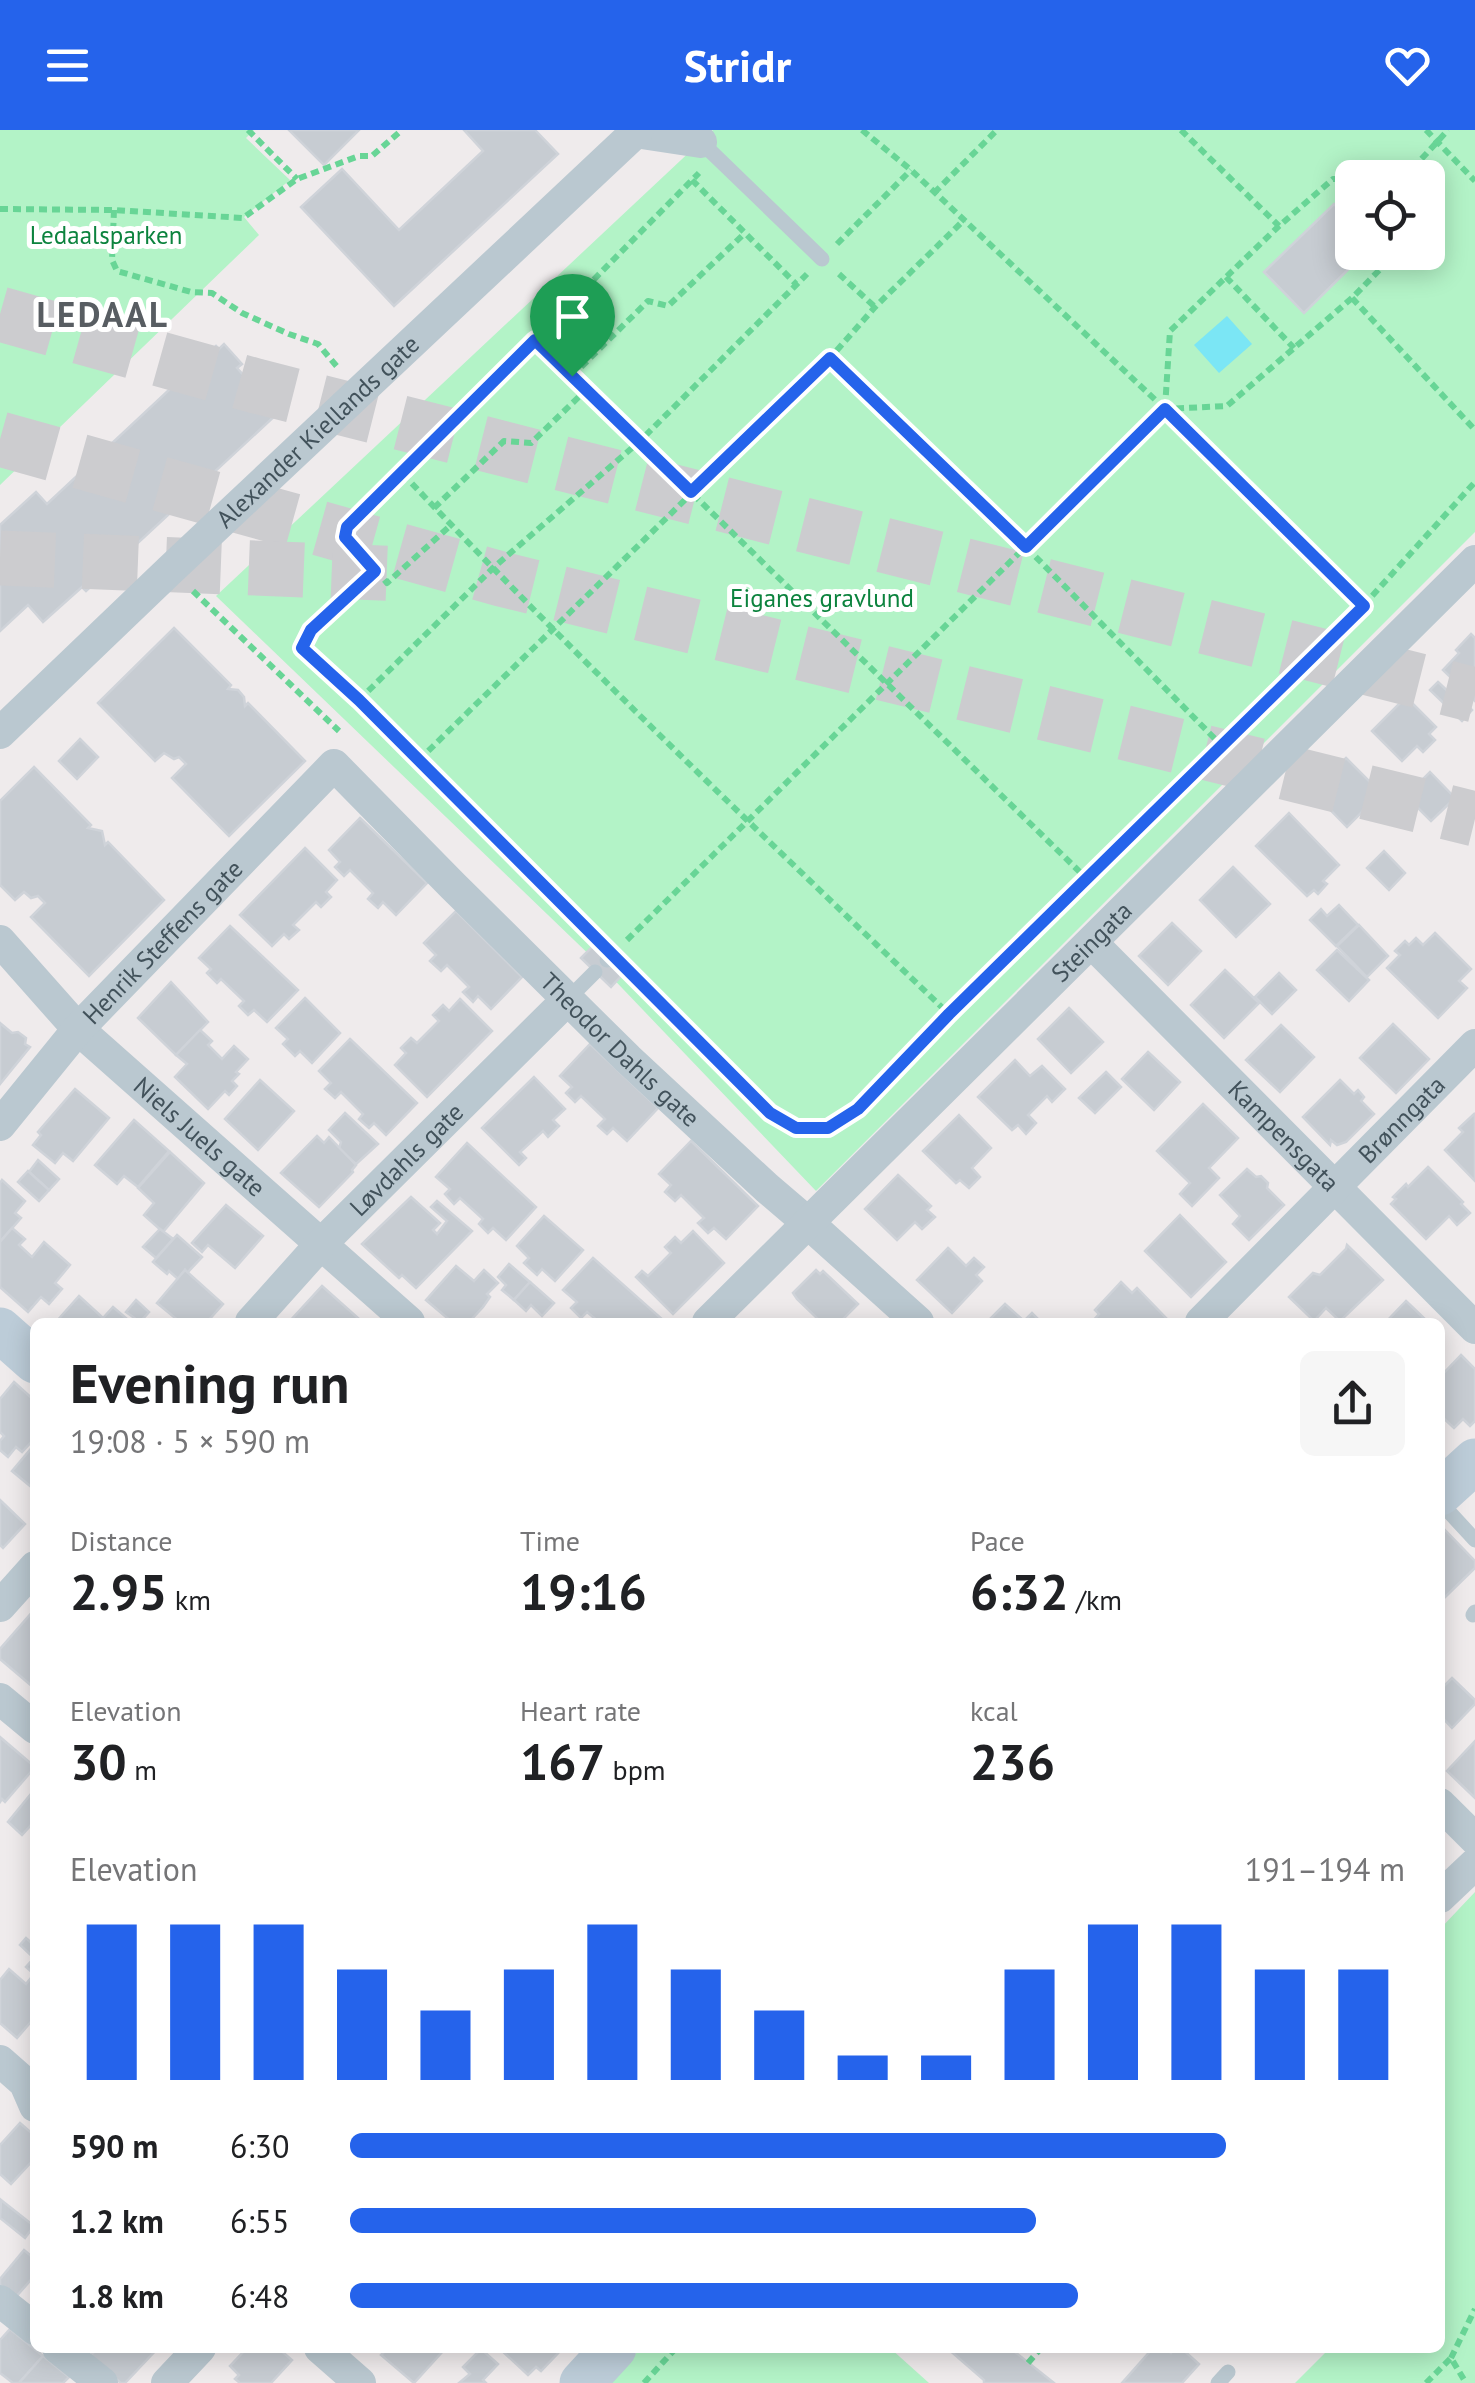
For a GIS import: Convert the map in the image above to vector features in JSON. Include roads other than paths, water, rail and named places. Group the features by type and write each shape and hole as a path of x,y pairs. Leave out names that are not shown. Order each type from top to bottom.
{"main road":[{"path":"0,1330 30,1357"},
{"path":"1445,1489 1475,1461"},
{"path":"582,2383 609,2353"}],"street":[{"path":"635,131 709,149"},
{"name":"Alexander Kiellands gate","path":"0,733 635,131"},
{"name":"Steingata","path":"712,1318 1475,562"},
{"name":"Theodor Dahls gate","path":"334,765 628,1059 914,1318"},
{"name":"Henrik Steffens gate","path":"0,1125 78,1030 334,765"},
{"name":"Niels Juels gate","path":"0,942 78,1030 404,1318"},
{"name":"Kampensgata","path":"1092,944 1475,1328"},
{"name":"Løvdahls gate","path":"254,1318 320,1245 568,999"},
{"name":"Brønngata","path":"1205,1318 1475,1045"},
{"path":"0,1606 30,1573"},
{"path":"0,1699 30,1724"},
{"path":"1445,1809 1475,1839"},
{"path":"1445,1892 1475,1864"},
{"path":"13,2070 30,2095"},
{"path":"0,2302 30,2325"},
{"path":"64,2353 102,2383"},
{"path":"166,2383 195,2353"},
{"path":"326,2353 360,2383"}],"lane":[{"path":"709,149 822,259"},
{"path":"568,999 605,962"},
{"path":"1445,1507 1475,1540"}],"water":[{"path":"1227,316 1252,344 1219,373 1194,345"}],"tunnel":[{"path":"0,314 256,386 1475,695"},
{"path":"0,439 501,579 1475,819"},
{"path":"0,558 407,574"}],"district":[{"name":"LEDAAL","path":"103,315"}],"park label":[{"name":"Ledaalsparken","path":"106,235"},
{"name":"Eiganes gravlund","path":"822,598"}]}
